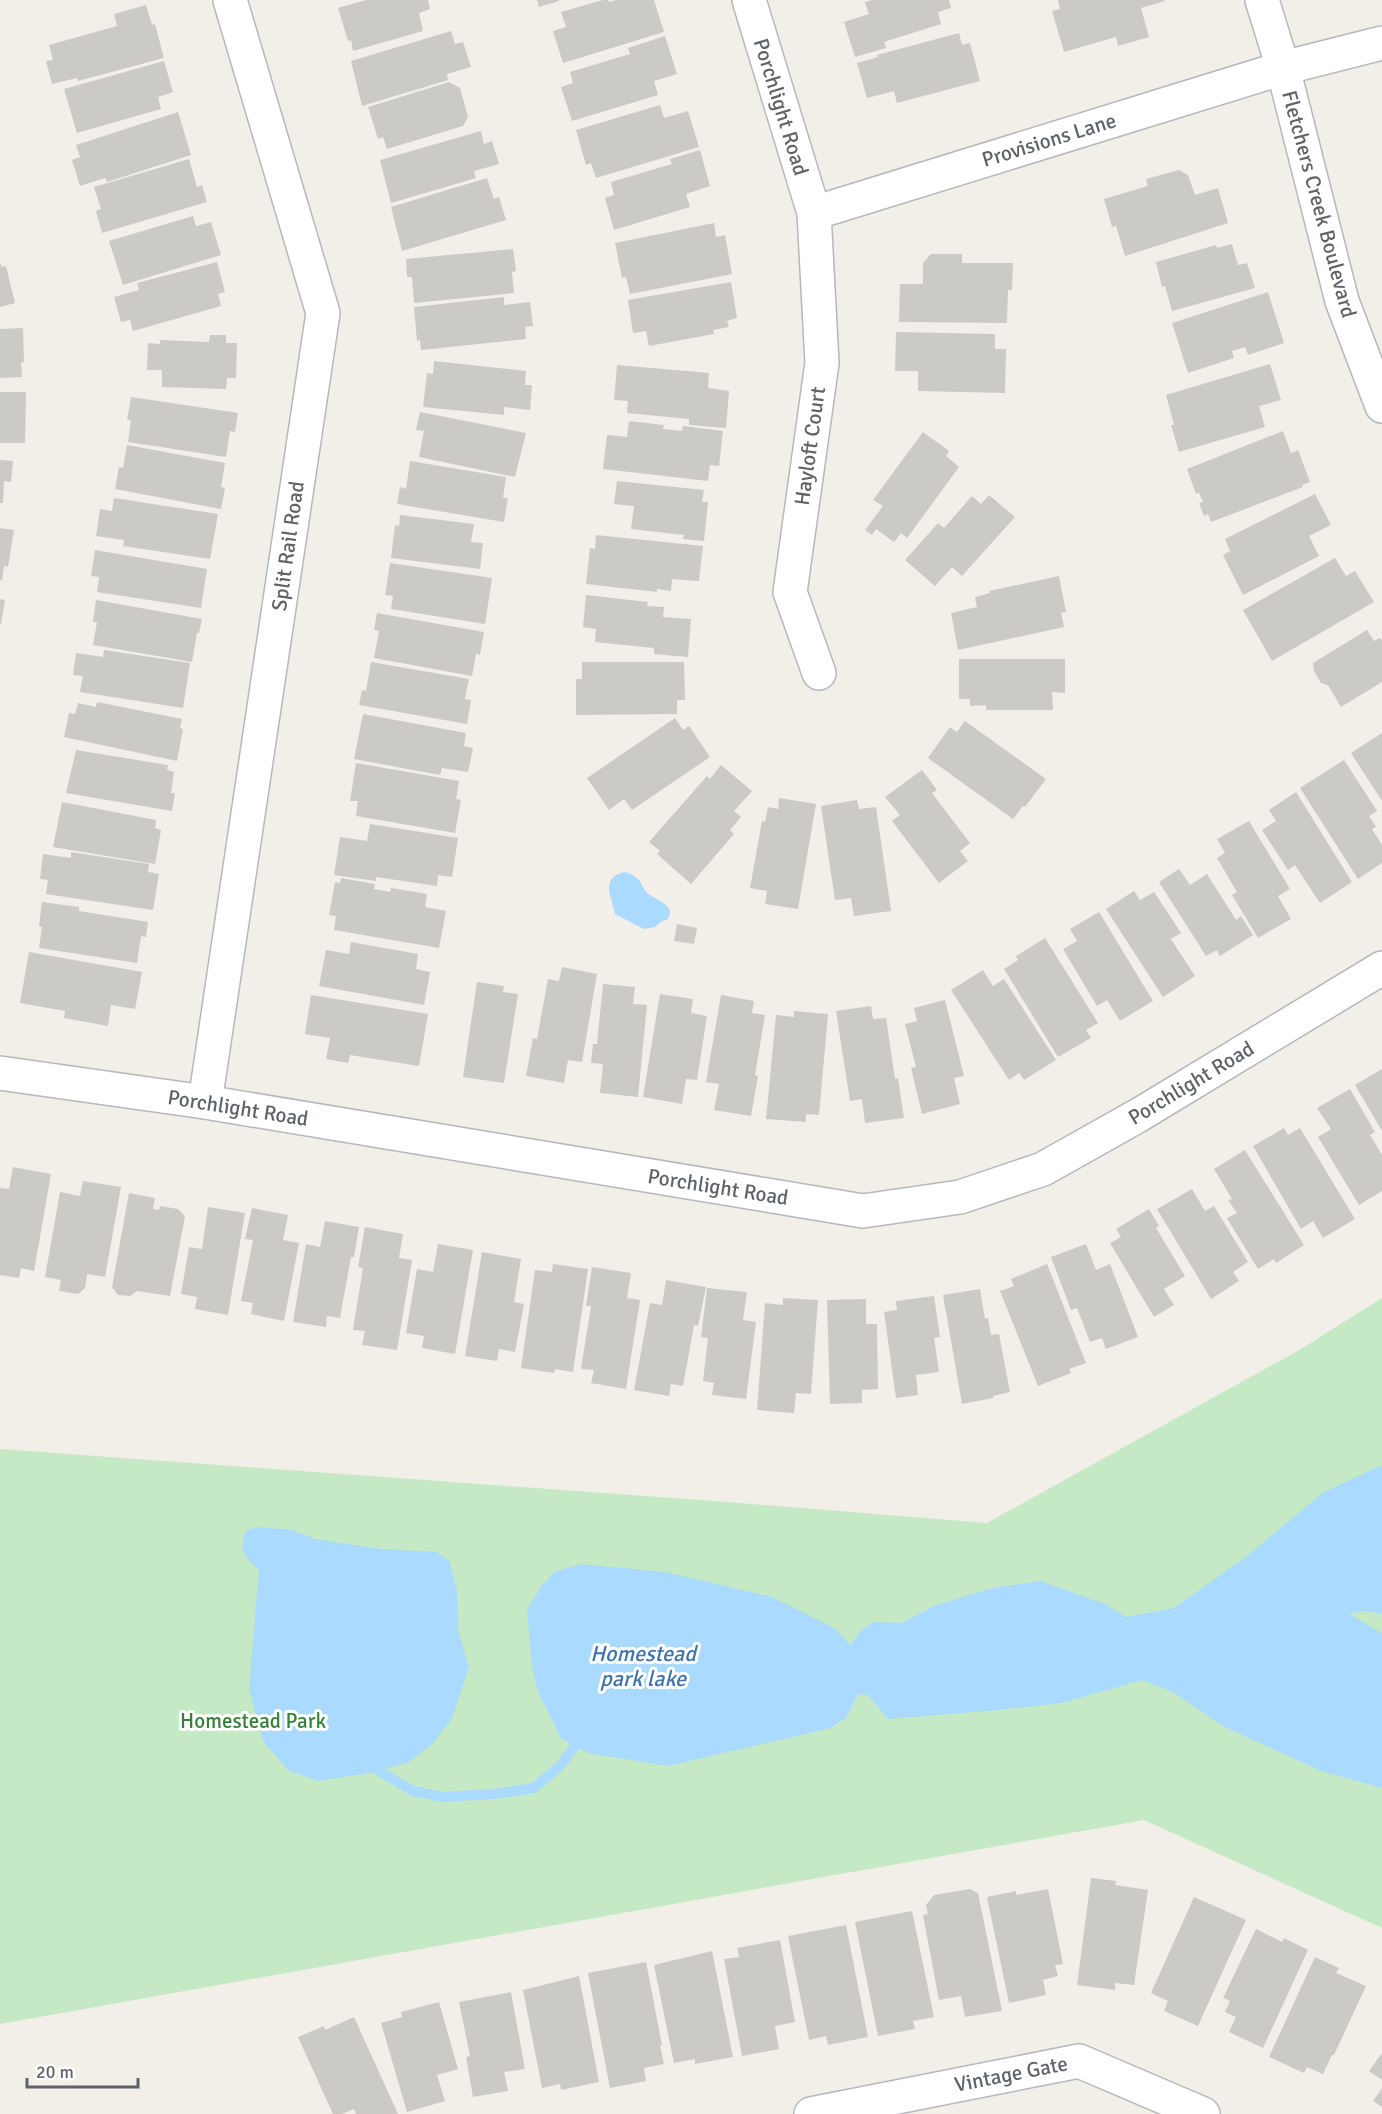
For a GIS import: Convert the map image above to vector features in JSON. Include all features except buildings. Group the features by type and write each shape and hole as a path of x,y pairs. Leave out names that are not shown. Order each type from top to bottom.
{"street":[{"name":"Split Rail Road","path":"205,1102 323,313 230,0"},
{"name":"Porchlight Road","path":"749,0 814,213"},
{"name":"Fletchers Creek Boulevard","path":"1262,0 1283,68 1342,301 1382,406"},
{"name":"Provisions Lane","path":"814,213 1283,68 1382,43"},
{"name":"Hayloft Court","path":"814,213 822,363 790,592 819,673"},
{"name":"Porchlight Road","path":"0,1073 205,1102 863,1211 960,1197 1043,1169 1139,1115 1382,968"},
{"name":"Vintage Gate","path":"811,2114 1079,2061 1203,2114"}],"green space":[{"name":"Homestead Park","path":"1382,1298 1382,1928 1144,1820 0,2024 0,1449 987,1523 1301,1349"}],"water":[{"path":"625,872 636,877 650,895 667,907 670,911 668,919 655,927 644,929 615,914 609,889 610,883 617,875"},
{"name":"Homestead park lake","path":"1382,1465 1382,1614 1364,1611 1349,1614 1382,1633 1382,1788 1321,1771 1221,1725 1175,1693 1142,1680 1062,1703 888,1719 868,1695 858,1694 846,1718 831,1728 668,1766 588,1753 561,1738 538,1692 532,1666 527,1610 540,1588 554,1572 581,1564 665,1572 772,1597 836,1629 850,1645 861,1631 873,1622 902,1623 934,1606 992,1588 1041,1581 1105,1604 1126,1617 1174,1608 1247,1556 1324,1492"},
{"path":"259,1527 292,1530 315,1539 381,1549 437,1552 449,1561 457,1589 458,1631 469,1667 452,1719 432,1744 409,1762 370,1773 318,1781 288,1770 263,1741 249,1689 259,1570 246,1557 243,1549 246,1531"}],"waterway":[{"path":"379,1771 413,1791 443,1797 494,1794 534,1788 560,1766 575,1746"}]}
